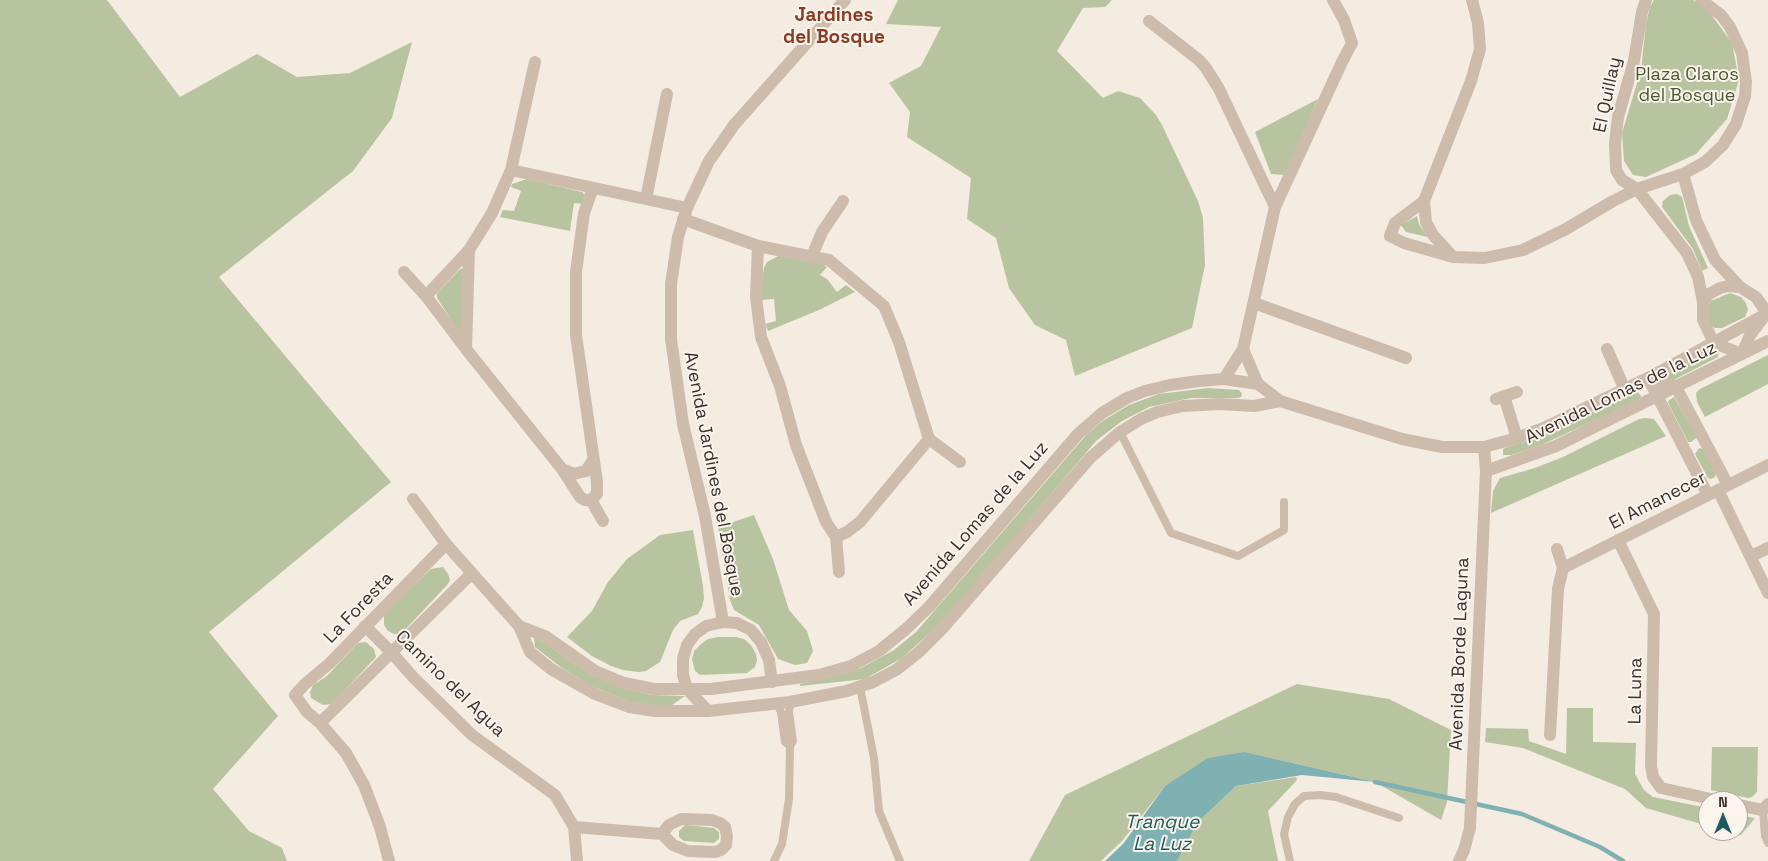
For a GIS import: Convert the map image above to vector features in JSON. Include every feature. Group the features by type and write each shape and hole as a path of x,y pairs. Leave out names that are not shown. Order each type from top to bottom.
{"street":[{"name":"Avenida Jardines del Bosque","path":"722,622 705,516 683,424 671,339 671,284 678,237 685,213 709,161 734,124 845,0"},
{"path":"1224,379 1244,349 1274,207 1352,43 1344,20 1333,0"},
{"path":"1453,257 1433,235 1426,222 1424,201 1471,81 1480,49 1478,23 1472,0"},
{"name":"El Quillay","path":"1646,0 1638,32 1634,61 1618,117 1615,144 1616,170 1622,180 1637,189 1687,253 1698,277 1703,302 1703,320 1714,343"},
{"path":"1424,201 1395,223 1390,236 1404,244 1453,257 1485,258 1523,250 1566,230 1613,201 1637,189 1683,174 1705,162 1723,145 1736,124 1745,96 1745,67 1737,40 1721,15 1700,0"},
{"path":"1149,20 1199,60 1206,68 1219,90 1274,207"},
{"path":"426,296 469,250 492,213 511,170 535,62"},
{"path":"646,199 667,94"},
{"path":"511,170 646,199 685,213 758,246 829,260 884,306 900,342 929,439 960,462"},
{"path":"1683,174 1696,220 1715,260 1740,286 1756,297 1768,313 1750,335 1742,354 1714,343"},
{"path":"404,272 426,296 562,469 580,497 585,500 591,500 597,494 597,482 576,335 576,272 584,213 593,188"},
{"path":"812,256 822,232 843,201"},
{"path":"758,246 756,298 761,337 780,386 796,445 826,522 836,537 839,572"},
{"path":"466,349 469,250"},
{"path":"1703,302 1709,294 1720,288 1740,286"},
{"path":"1254,303 1406,358"},
{"name":"Avenida Lomas de la Luz","path":"519,626 545,636 595,671 624,683 654,690 711,689 819,675 851,666 879,651 906,629 929,607 1078,434 1102,413 1127,398 1157,388 1224,379 1258,384 1280,401 1402,439 1442,447 1484,447 1544,428 1625,390 1768,313"},
{"name":"Avenida Lomas de la Luz","path":"1486,471 1556,446 1768,341"},
{"path":"1244,349 1258,384"},
{"name":"Avenida Lomas de la Luz","path":"1607,349 1625,390"},
{"path":"1648,378 1676,387 1705,440 1718,490 1768,593"},
{"path":"1648,378 1685,451 1718,490"},
{"name":"Avenida Lomas de la Luz","path":"1517,392 1500,397 1517,438"},
{"name":"Avenida Lomas de la Luz","path":"414,498 446,544 519,626 530,652 551,669 595,694 629,707 655,711 708,711 777,704 860,687 896,670 919,652 942,629 1090,458 1120,432 1141,419 1157,412 1183,406 1218,404 1254,406 1280,401"},
{"path":"836,537 847,532 860,522 929,439"},
{"path":"1685,451 1705,440"},
{"name":"Avenida Borde Laguna","path":"1458,861 1466,845 1470,828 1486,471 1484,447"},
{"path":"562,469 574,474 586,471 593,460"},
{"name":"El Amanecer","path":"1563,568 1768,465"},
{"path":"591,500 603,521"},
{"name":"La Luna","path":"1618,540 1654,614 1651,766 1653,777 1661,788 1698,796"},
{"name":"La Foresta","path":"320,723 307,712 296,695 305,684 330,663 446,544"},
{"path":"1751,556 1768,548"},
{"path":"1550,735 1558,589 1563,568 1556,550"},
{"path":"389,861 380,827 364,785 346,753 320,723 471,574"},
{"name":"Avenida Jardines del Bosque","path":"688,690 683,667 687,645 695,634 706,626 722,622 737,623 751,630 761,642 769,660 772,682"},
{"name":"Camino del Agua","path":"365,626 472,735 555,795 574,827 577,861"},
{"path":"688,690 708,711"},
{"path":"1748,806 1766,807"},
{"path":"574,827 662,834 673,845 688,851 715,852 721,850 726,845 725,827 712,820 681,819 668,825 662,834"}],"lane":[{"path":"1120,432 1171,533 1238,556 1284,530 1284,502"},
{"path":"860,687 874,758 879,811 900,861"},
{"path":"774,861 782,844 789,799 790,746 793,741 789,712 790,702"},
{"path":"777,704 785,742 790,746"},
{"path":"1290,861 1284,834 1288,817 1295,804 1304,796 1336,797 1399,818"},
{"path":"1766,807 1765,836 1768,843"}],"green space":[{"path":"0,0 107,0 180,97 257,54 297,77 350,73 412,42 392,118 353,171 219,277 391,482 209,632 278,716 213,789 249,831 282,848 287,861 0,861"},
{"path":"898,0 1112,0 1105,7 1083,8 1057,51 1103,98 1118,91 1140,98 1156,115 1162,125 1198,201 1203,218 1205,265 1192,328 1075,376 1066,340 1035,325 1009,288 996,238 967,219 971,178 907,137 910,112 889,83 921,66 941,27 886,24"},
{"name":"Plaza Claros del Bosque","path":"1654,0 1693,0 1710,13 1732,43 1739,80 1727,119 1696,154 1646,177 1633,175 1624,161 1622,133 1641,70 1646,24 1650,7"},
{"path":"1318,99 1285,175 1271,174 1255,132"},
{"path":"527,179 582,192 587,198 584,204 574,203 570,231 500,217 503,210 514,211 521,191 511,187 512,184"},
{"path":"1677,194 1682,197 1689,226 1708,268 1702,271 1693,249 1662,207 1663,201 1670,195"},
{"path":"1417,216 1419,224 1428,237 1406,232 1401,225"},
{"path":"778,256 816,261 827,267 820,275 827,279 837,292 846,285 855,292 819,310 768,331 765,324 776,321 774,299 761,300 760,290 767,262"},
{"path":"460,269 463,269 462,332 459,332 437,298 437,293"},
{"path":"1730,293 1741,297 1746,303 1748,310 1745,317 1722,328 1715,328 1710,325 1707,319 1708,306 1711,301"},
{"path":"1714,350 1719,352 1718,357 1670,382 1665,378 1666,375"},
{"path":"1768,355 1768,384 1705,417 1697,402 1696,393 1700,389"},
{"path":"1208,388 1239,390 1242,394 1238,398 1191,398 1149,407 1122,421 1096,441 943,621 902,658 865,679 800,686 800,684 861,668 894,650 916,632 1087,434 1104,420 1129,405 1159,394"},
{"path":"1637,391 1641,396 1639,400 1541,445 1512,455 1503,455 1503,449 1507,447 1538,438"},
{"path":"1674,397 1697,437 1691,442 1688,442 1669,405 1668,401"},
{"path":"1639,419 1654,419 1666,436 1491,513 1493,491 1500,478 1535,468 1563,457"},
{"path":"1699,448 1703,449 1716,473 1715,477 1711,479 1708,478 1695,454"},
{"path":"754,515 773,559 789,610 807,631 813,651 807,663 795,665 778,659 759,625 734,610 730,600 718,527"},
{"path":"693,530 703,586 704,598 702,607 698,614 680,621 673,630 660,662 646,671 623,670 592,656 567,637 592,611 608,582 627,559 660,535"},
{"path":"443,567 450,580 448,584 401,634 394,634 388,631 384,625 384,614 431,569"},
{"path":"718,637 744,639 751,645 756,654 755,667 747,673 700,675 695,671 692,659 694,651 708,639"},
{"path":"534,638 542,641 576,665 625,689 652,695 685,696 672,705 660,706 631,702 594,687 562,668 535,647"},
{"path":"366,642 374,649 376,657 332,704 323,705 311,698 310,692 313,685 327,676 358,643"},
{"path":"1297,684 1389,699 1451,730 1447,802 1441,820 1375,782 1245,752 1165,786 1122,841 1101,861 1029,861 1065,795"},
{"path":"1567,708 1593,708 1593,742 1636,743 1635,774 1644,790 1653,797 1698,806 1698,823 1646,808 1625,789 1523,748 1485,742 1486,728 1528,729 1529,741 1566,754"},
{"path":"1712,747 1758,747 1757,792 1752,797 1748,798 1748,791 1711,790"},
{"path":"1296,777 1297,780 1268,811 1278,861 1175,861 1197,823 1236,786"},
{"path":"1748,817 1755,818 1748,826"},
{"path":"685,825 714,828 719,832 719,839 714,843 684,841 679,837 679,831"}],"water":[{"name":"Tranque La Luz","path":"1245,752 1375,782 1302,775 1236,786 1197,823 1177,861 1105,861 1123,844 1165,786 1208,758"}],"waterway":[{"path":"1375,782 1522,814 1600,847 1623,861"}],"district":[{"name":"Jardines del Bosque","path":"834,27"}]}
